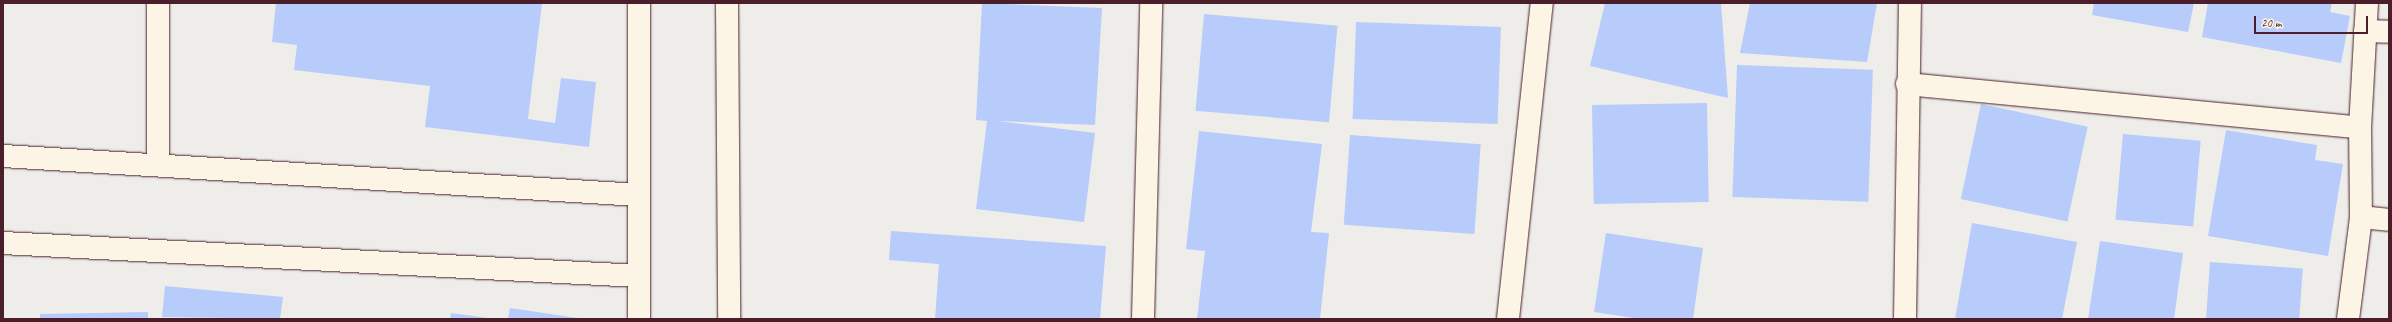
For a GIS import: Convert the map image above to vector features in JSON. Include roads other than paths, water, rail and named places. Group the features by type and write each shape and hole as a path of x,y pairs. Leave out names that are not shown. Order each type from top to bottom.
{"street":[{"path":"158,3 158,166"},
{"path":"639,3 639,319"},
{"path":"727,3 729,319"},
{"path":"1143,319 1151,3"},
{"path":"1508,319 1542,3"},
{"path":"1905,319 1907,84 1910,3"},
{"path":"2348,319 2361,217 2360,128 2367,3"},
{"path":"2365,31 2389,32"},
{"path":"1907,84 2360,128"},
{"path":"3,156 639,195"},
{"path":"2361,217 2389,220"},
{"path":"3,243 639,276"}]}
